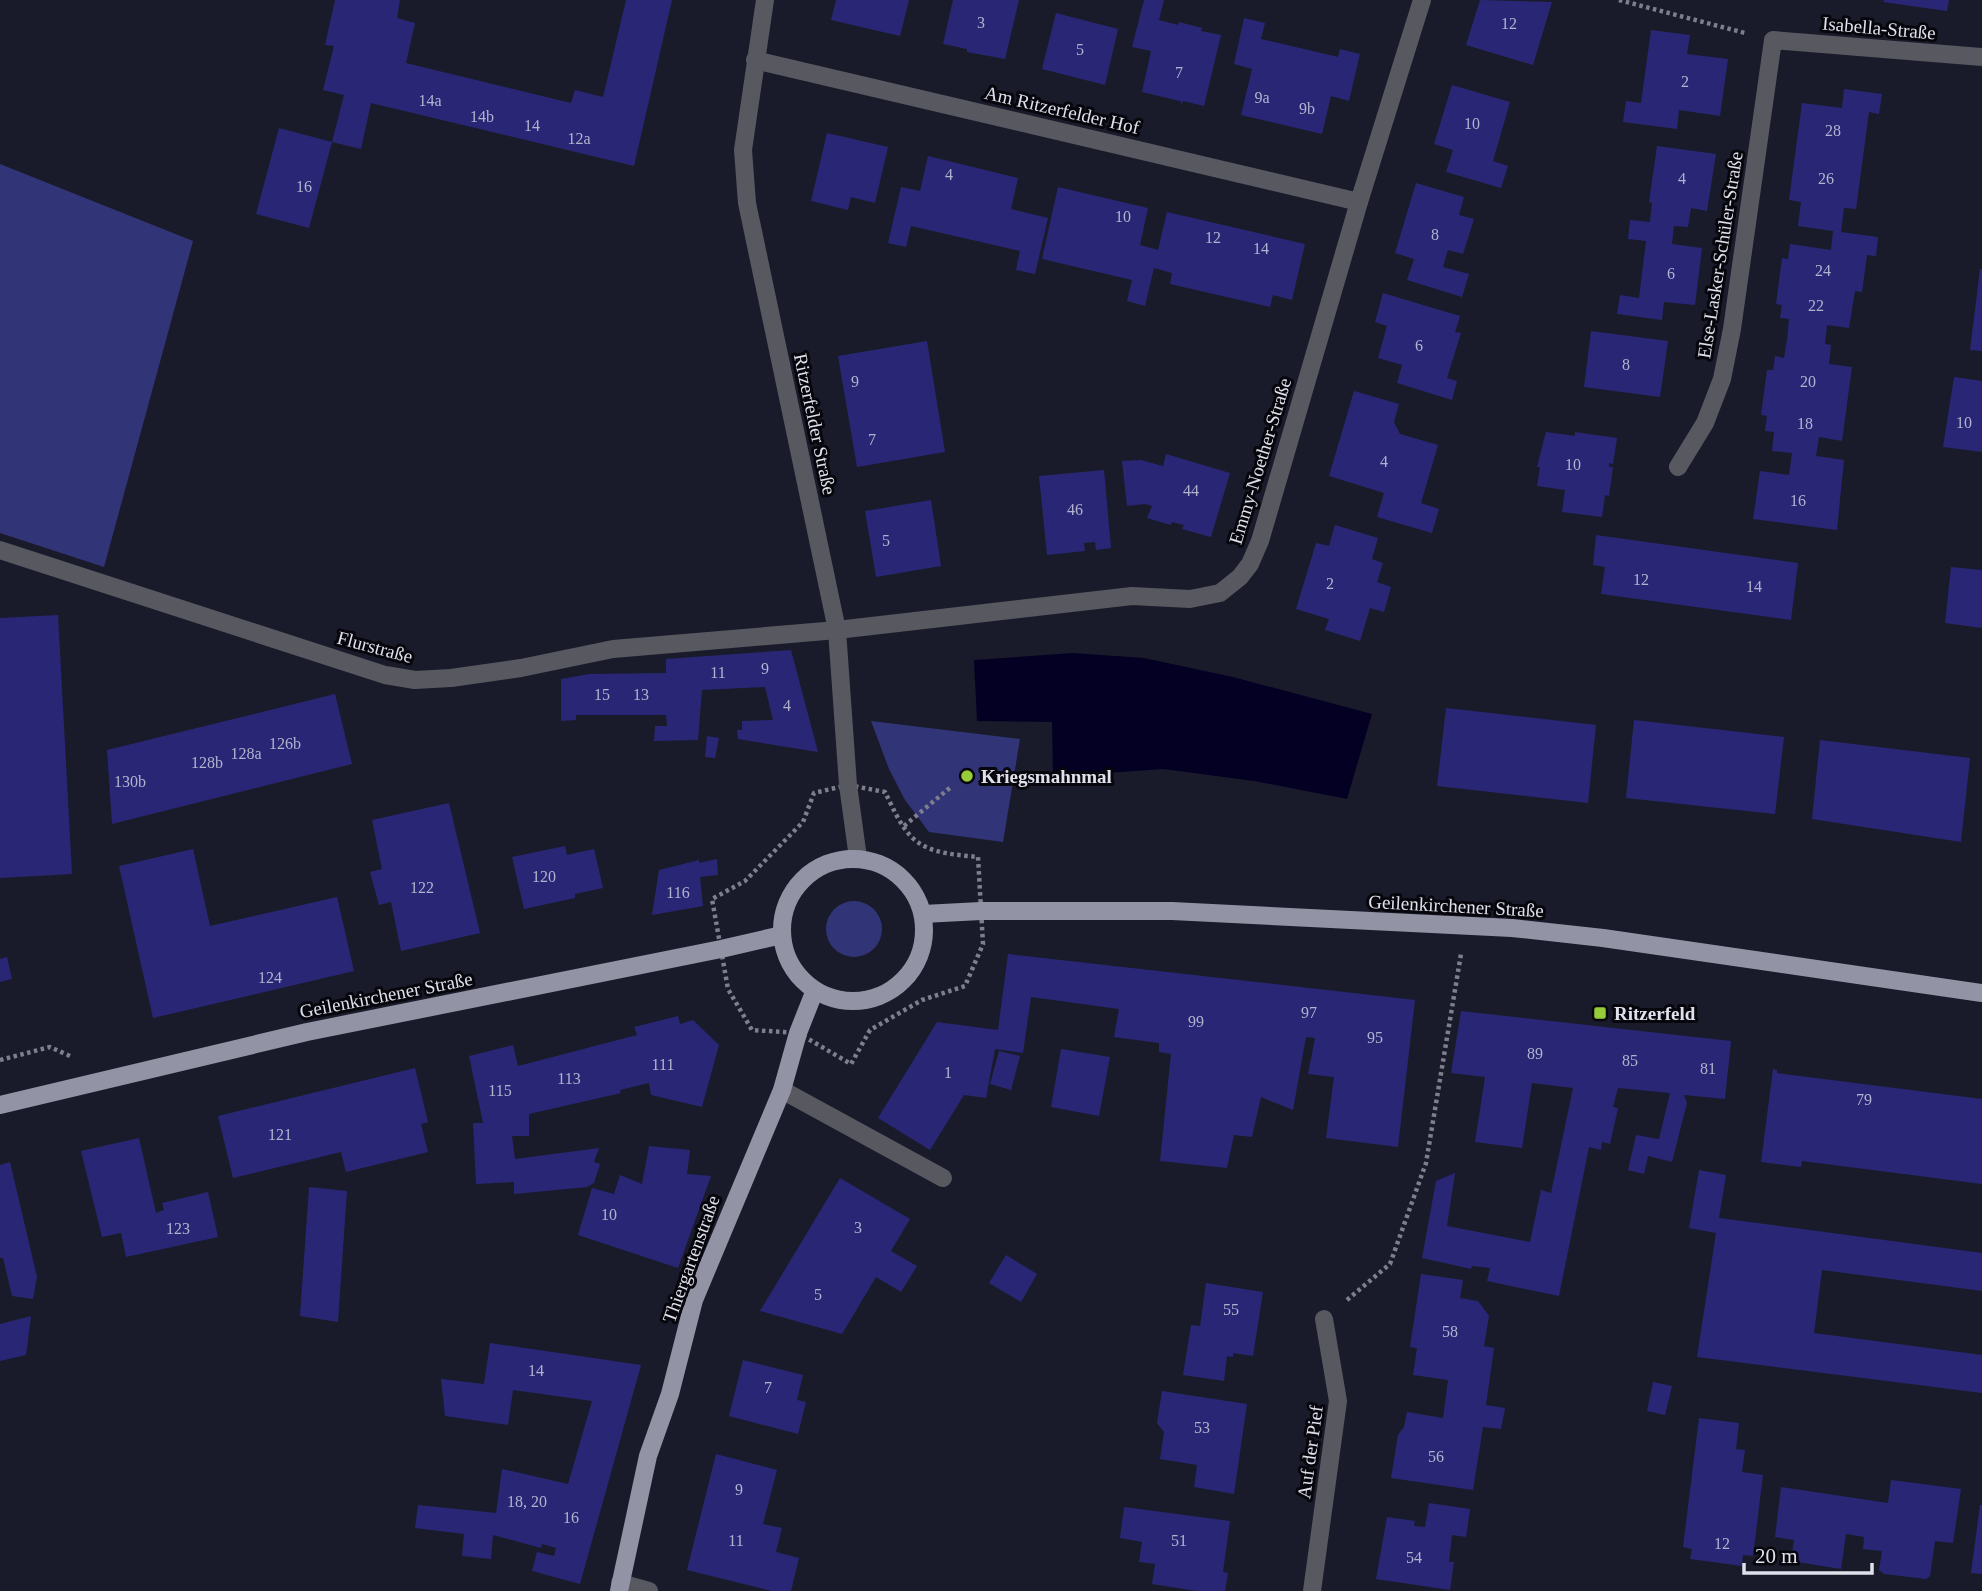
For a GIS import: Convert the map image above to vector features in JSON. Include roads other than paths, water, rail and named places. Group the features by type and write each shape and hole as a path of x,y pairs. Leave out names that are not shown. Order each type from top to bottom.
{"main road":[{"path":"858,858 880,863 899,876 914,893 923,914 924,937 917,960 904,980 884,994 861,1000 837,999 815,990 802,980 792,967 785,951 782,935 784,911 794,889 811,871 833,861 858,858"},
{"name":"Geilenkirchener Straße","path":"923,914 981,911 1172,911 1512,928 1603,938 1982,993"},
{"name":"Geilenkirchener Straße","path":"0,1105 307,1032 782,935"},
{"name":"Thiergartenstraße","path":"619,1587 648,1456 670,1394 694,1300 782,1090 798,1033 815,990"}],"street":[{"name":"Ritzerfelder Straße","path":"765,0 743,150 747,203 837,630 848,785 858,858"},
{"name":"Emmy-Noether-Straße","path":"837,630 1132,596 1189,599 1220,593 1240,577 1250,564 1260,541 1359,202 1422,0"},
{"name":"Isabella-Straße","path":"1773,40 1982,57"},
{"name":"Else-Lasker-Schüler-Straße","path":"1678,467 1705,423 1722,379 1732,329 1773,40"},
{"name":"Am Ritzerfelder Hof","path":"755,60 1359,202"},
{"name":"Flurstraße","path":"0,550 385,675 415,680 522,668 614,649 837,630"},
{"path":"782,1090 943,1178"},
{"name":"Auf der Pief","path":"1312,1591 1338,1401 1324,1319"},
{"path":"619,1587 649,1591"}],"water":[{"path":"1073,653 1144,658 1233,677 1372,714 1347,799 1254,781 1163,769 1053,777 1052,722 977,721 974,660"}],"place":[{"name":"Kriegsmahnmal","path":"967,776"},
{"name":"Ritzerfeld","path":"1600,1013"}]}
